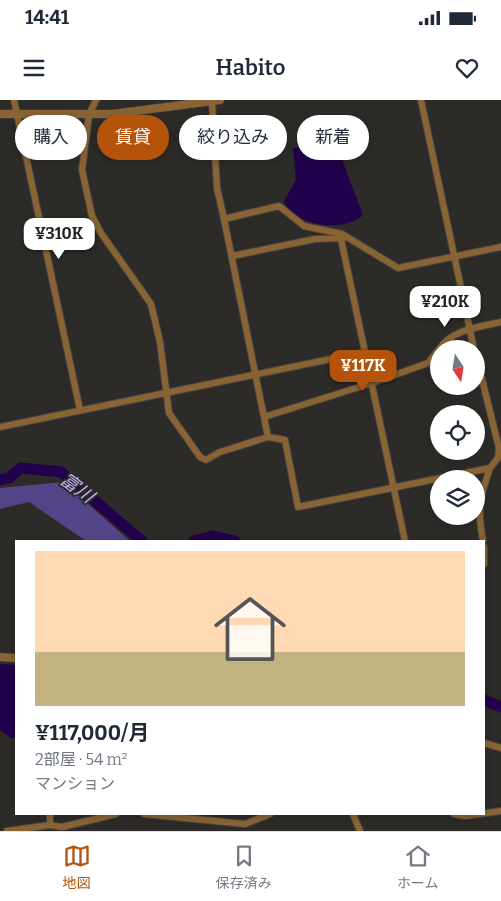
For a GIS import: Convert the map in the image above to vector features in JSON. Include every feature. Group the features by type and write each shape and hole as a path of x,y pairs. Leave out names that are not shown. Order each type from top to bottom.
{"street":[{"path":"14,100 80,410"},
{"path":"96,100 89,116 82,170 92,216 101,234 150,304 157,326 169,412 200,457 206,460 220,452 268,437 285,440 298,507 490,468"},
{"path":"0,114 89,116 220,100"},
{"path":"421,100 472,340"},
{"path":"214,101 218,200 224,218 268,437"},
{"path":"224,218 279,206 304,226 342,234 344,238 398,268 501,247"},
{"path":"232,256 315,239 344,238"},
{"path":"344,238 365,352 405,540"},
{"path":"447,340 469,329 501,322"},
{"path":"0,427 365,352"},
{"path":"264,417 372,383 428,363 430,360"},
{"path":"483,540 479,505 490,468 498,458 500,448 485,390"},
{"path":"0,657 15,658"},
{"path":"485,744 501,748"},
{"path":"485,813 501,811"},
{"path":"50,815 50,825"},
{"path":"7,831 50,825 62,827 112,815"},
{"path":"152,815 246,827 268,815"},
{"path":"353,815 360,831"},
{"path":"460,815 472,815"}],"shaded area":[{"path":"297,147 297,160 342,160 363,215 355,221 333,225 309,222 298,217 290,210 284,201 296,180 293,148"},
{"path":"63,482 129,540 85,540 29,502 0,509 0,488"},
{"path":"0,664 15,665 15,738 11,738 0,730"}],"waterway":[{"name":"富川","path":"0,480 9,478 21,468 61,472 141,540"},
{"name":"富川","path":"198,540 213,536 231,540"},
{"name":"富川","path":"485,700 501,707"}]}
